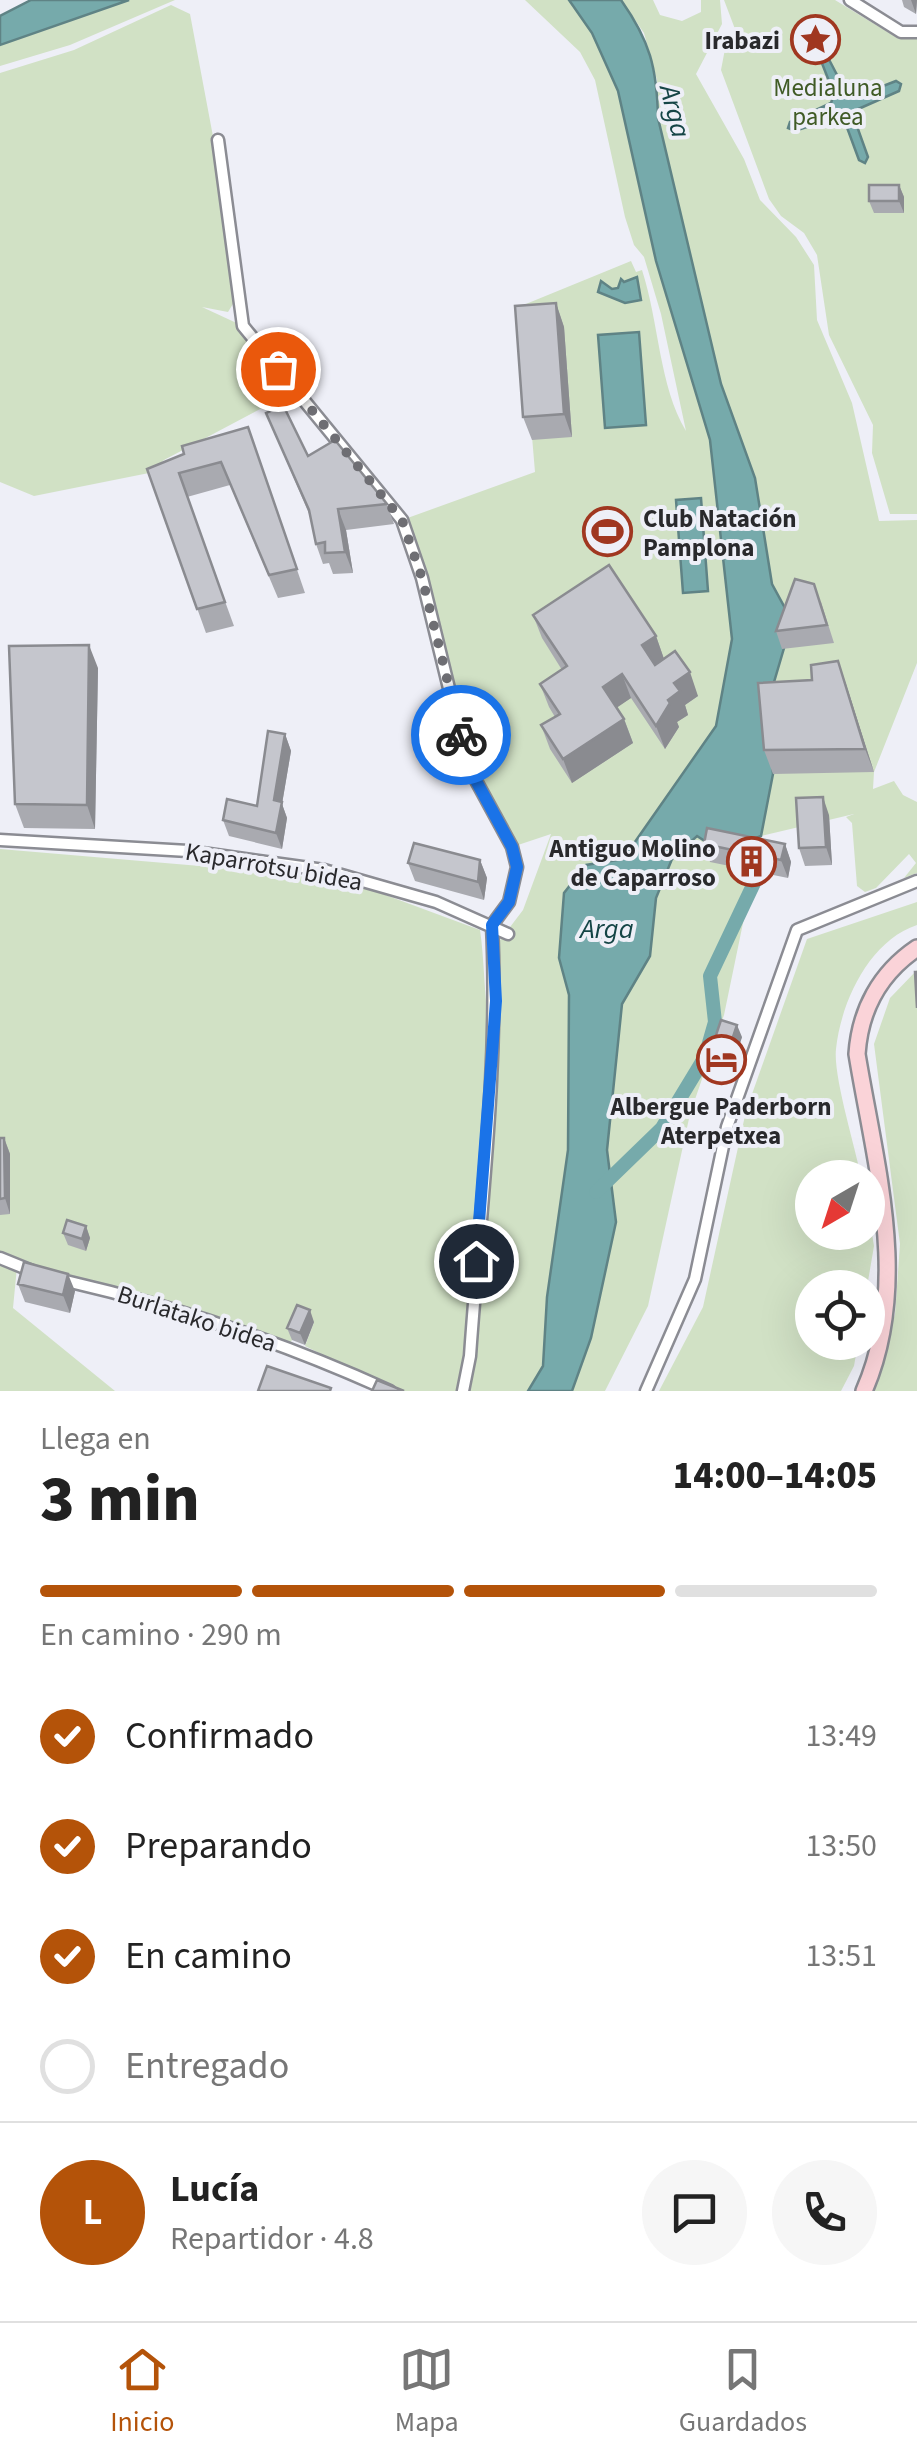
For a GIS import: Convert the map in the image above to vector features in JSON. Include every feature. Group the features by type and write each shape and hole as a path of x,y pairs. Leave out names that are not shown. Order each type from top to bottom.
{"main road":[{"path":"864,1391 884,1329 886,1223 857,1054 858,1031 880,983 917,948"}],"street":[{"path":"850,0 901,32 917,32"},
{"path":"218,140 243,326 402,520 468,766 512,847 517,867 509,902 492,925 496,1001 492,1089 470,1356 463,1391"},
{"name":"Kaparrotsu bidea","path":"0,840 188,851 324,870 436,902 508,934"},
{"path":"646,1391 696,1279 726,1127 797,930 917,881"},
{"name":"Burlatako bidea","path":"0,1258 276,1342 390,1391"}],"green space":[{"path":"129,0 175,0 70,45 0,66 0,45"},
{"path":"525,0 569,0 592,33 618,91 656,261 710,440 732,639 716,726 623,859 586,865 559,958 569,995 568,1150 547,1297 543,1366 528,1391 396,1391 305,1346 314,1322 301,1318 291,1342 17,1267 13,1308 115,1391 0,1391 0,849 281,873 364,887 480,930 487,1012 497,1057 498,943 523,910 551,834 512,847 468,766 402,520 535,472 521,306 631,261 636,272 642,270 670,394 686,431 661,314 644,257 634,245 625,217 595,80 580,52"},
{"path":"621,0 653,0 660,15 682,21 701,12 701,0 720,0 722,24 696,74 744,159 760,200 796,237 814,265 817,320 852,403 879,521 917,520 917,663 874,772 873,789 894,781 903,795 917,802 917,873 904,878 916,863 909,854 876,888 865,892 857,886 852,823 846,817 854,814 761,836 724,1015 690,1114 648,1306 605,1391 572,1391 591,1338 616,1222 607,1150 622,1004 650,956 656,898 672,859 697,835 767,706 792,621 772,584 755,478 721,384 701,304 658,118 657,80 644,33"},
{"name":"Medialuna parkea","path":"724,0 835,0 899,39 917,39 917,514 890,514 872,453 873,425 829,335 817,255 804,233 781,216 769,199 721,70 725,49 735,29"},
{"path":"171,5 190,14 224,195 236,299 228,312 202,307 243,326 296,390 164,460 149,473 34,496 0,482 0,73 74,50"},
{"path":"917,902 917,925 885,945 860,975 839,1031 838,1076 857,1160 795,1160 795,1250 873,1250 870,1270 795,1270 795,1360 855,1360 854,1366 841,1391 659,1391 703,1307 746,1111 807,939"},
{"path":"917,970 917,1391 873,1391 885,1360 895,1314 900,1244 874,1044 890,998"}],"water":[{"path":"31,0 129,0 0,45 0,16"},
{"name":"Arga","path":"569,0 621,0 645,42 654,70 658,118 721,384 755,478 772,584 792,621 767,706 773,774 761,836 729,846 713,845 697,836 672,859 656,898 650,956 622,1004 607,1150 616,1222 591,1338 572,1391 528,1391 543,1366 547,1297 568,1150 569,995 559,958 564,893 586,865 623,859 716,726 732,639 710,440 656,261 618,91 592,33"},
{"path":"823,48 847,94 855,97 896,81 901,84 899,91 856,110 854,118 868,157 865,163 859,160 845,122 837,117 795,131 788,128 790,122 831,103 834,94 818,53"},
{"path":"637,277 641,300 625,303 598,292 601,281 612,289 618,288 621,279 624,282"},
{"path":"639,332 646,425 605,428 598,335"},
{"path":"701,498 708,591 683,593 676,500"}],"building":[{"path":"869,185 899,185 899,201 869,201"},
{"path":"556,303 564,414 523,417 515,306"},
{"path":"283,405 308,456 335,440 387,504 338,509 345,552 325,553 325,542 316,544 309,510 266,413"},
{"path":"248,427 297,569 269,575 221,462 179,473 225,602 197,609 147,469 184,454 182,446"},
{"path":"609,565 656,636 642,645 655,665 675,651 690,672 674,683 680,691 668,700 670,703 656,726 622,674 603,687 624,719 563,759 541,725 560,714 540,684 567,666 533,615"},
{"path":"795,579 814,584 827,625 776,631"},
{"path":"89,645 87,805 15,804 9,646"},
{"path":"838,661 865,749 764,750 758,683 812,680 811,665"},
{"path":"268,731 285,734 274,800 282,802 276,833 223,820 227,799 257,806"},
{"path":"823,797 826,847 799,848 796,798"},
{"path":"707,828 785,844 781,860 704,844"},
{"path":"414,843 480,860 478,882 408,863"},
{"path":"721,1020 737,1025 731,1043 715,1038"},
{"path":"0,1138 4,1138 5,1198 0,1199"},
{"path":"67,1220 86,1226 82,1239 63,1233"},
{"path":"24,1262 68,1274 63,1295 18,1284"},
{"path":"297,1305 310,1310 300,1333 287,1328"},
{"path":"267,1366 331,1388 330,1391 258,1391"},
{"path":"377,1380 404,1391 372,1391"}],"waterway":[{"path":"596,1192 662,1128 705,1057 715,1022 710,976 755,881 761,856"}],"way so far":[{"path":"278,369 402,520 422,578 461,735"}],"place":[{"name":"Irabazi","path":"815,40"},
{"name":"Club Natación Pamplona","path":"608,532"},
{"name":"Antiguo Molino de Caparroso","path":"751,862"},
{"name":"Albergue Paderborn Aterpetxea","path":"721,1060"}],"route":[{"path":"461,735 468,766 512,847 517,867 509,902 492,925 496,1001 492,1089 476,1261"}]}
